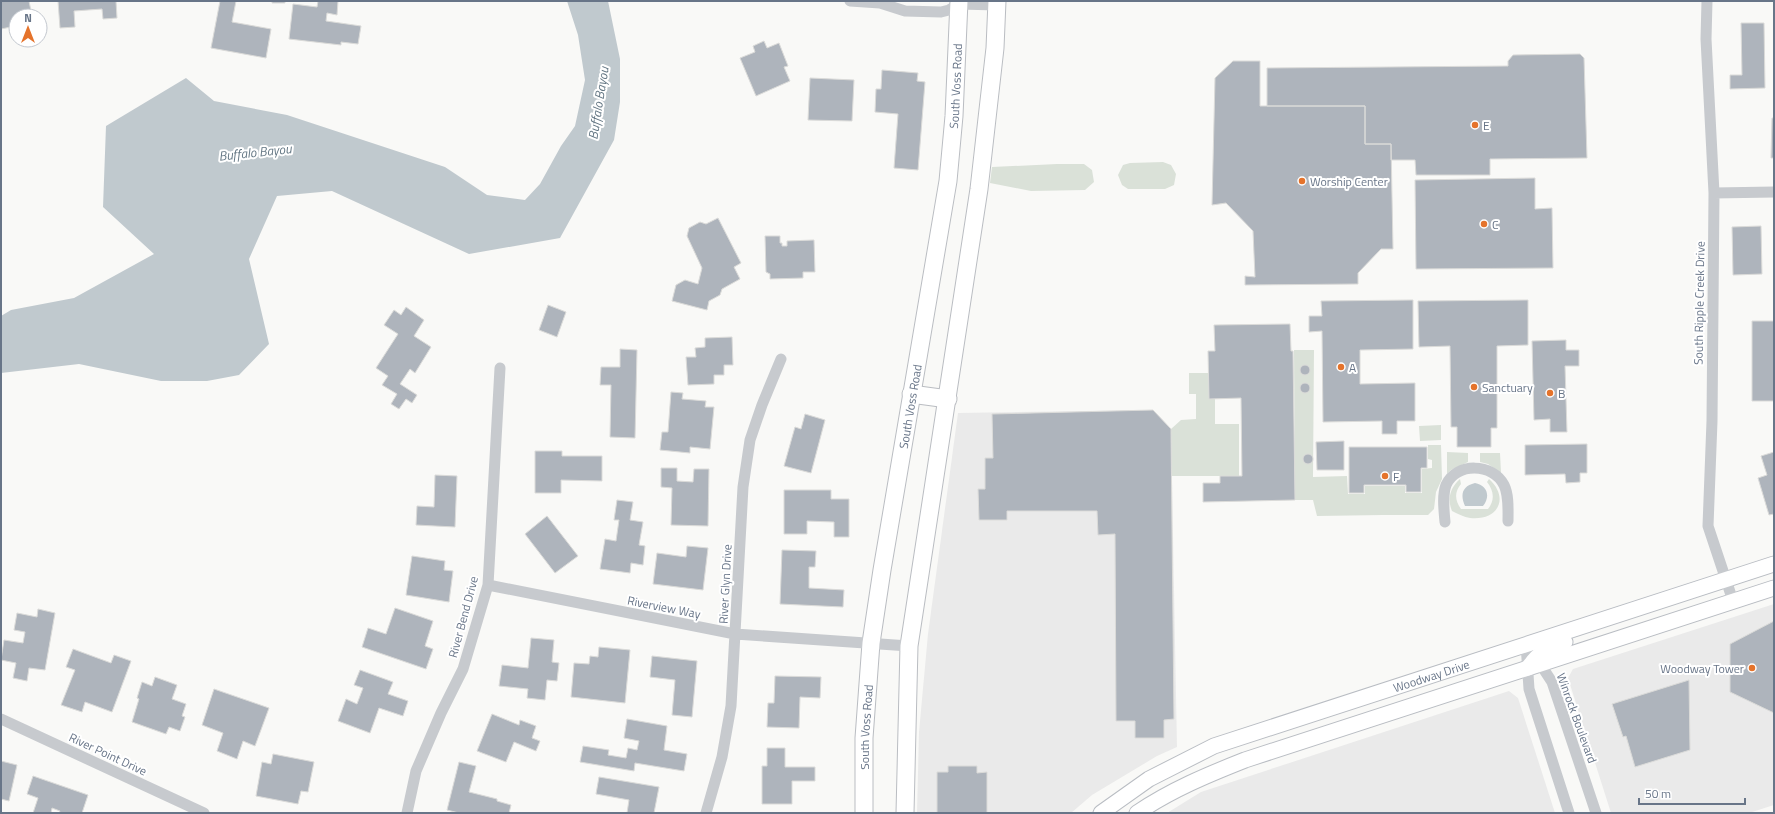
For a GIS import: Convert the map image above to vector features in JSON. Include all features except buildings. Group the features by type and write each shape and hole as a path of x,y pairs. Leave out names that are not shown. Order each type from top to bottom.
{"main road":[{"name":"South Voss Road","path":"864,813 864,738 871,643 911,394 948,181 954,116 958,2"},
{"path":"905,813 909,646 948,399 978,189 993,62 997,3"},
{"path":"911,394 948,399"},
{"name":"Woodway Drive","path":"1101,813 1149,779 1214,746 1774,564"},
{"name":"Woodway Drive","path":"1137,813 1162,796 1184,785 1245,760 1534,663 1774,588"},
{"path":"1534,663 1548,647 1594,632 1601,620"},
{"path":"1302,717 1313,737"},
{"path":"1149,779 1162,796"}],"street":[{"path":"850,1 883,2 904,11 941,12 949,10 958,2 997,3"},
{"name":"South Ripple Creek Drive","path":"1707,1 1706,39 1714,193 1712,421 1708,526 1733,601"},
{"path":"1714,193 1774,192"},
{"name":"River Glyn Drive","path":"706,813 722,757 731,706 743,487 749,447 762,405 781,359"},
{"name":"River Bend Drive","path":"407,813 416,771 441,713 463,669 488,585 500,368"},
{"path":"1445,522 1444,497 1446,485 1453,475 1463,470 1474,468 1490,472 1504,484 1507,495 1508,521"},
{"name":"Riverview Way","path":"488,585 735,634 909,646"},
{"name":"Winrock Boulevard","path":"1526,644 1534,663 1552,682 1596,813"},
{"name":"Winrock Boulevard","path":"1534,663 1529,689 1569,813"},
{"name":"River Point Drive","path":"1,718 204,813"}],"shaded area":[{"path":"1163,162 1171,165 1176,174 1174,185 1165,189 1128,189 1122,185 1118,175 1123,165 1130,163"},
{"path":"1084,164 1092,170 1094,182 1085,190 1031,191 990,183 992,167"},
{"path":"1294,350 1314,350 1313,477 1347,476 1348,494 1365,494 1365,486 1405,486 1405,493 1422,493 1422,469 1432,468 1432,460 1428,459 1428,445 1441,445 1442,479 1436,492 1434,509 1428,515 1317,516 1313,500 1295,500"},
{"path":"1189,373 1208,373 1209,399 1215,399 1215,424 1239,424 1239,476 1172,476 1171,429 1181,420 1196,419 1196,394 1189,394"},
{"path":"1153,410 1171,429 1177,747 1157,756 1092,795 1071,813 917,813 919,732 928,634 958,413"},
{"path":"1441,425 1441,440 1420,441 1419,426"},
{"path":"1447,452 1468,453 1468,462 1451,470 1447,474"},
{"path":"1480,453 1500,453 1501,473 1488,464 1480,462"},
{"path":"1460,479 1461,484 1457,490 1456,496 1457,503 1461,509 1488,509 1493,499 1491,489 1487,482 1489,479 1495,486 1500,500 1498,507 1494,512 1488,516 1480,518 1470,518 1452,511 1450,507 1450,494"},
{"path":"1774,604 1774,805 1749,813 1611,813 1568,678 1573,669"},
{"path":"1509,691 1518,698 1555,813 1167,813 1201,792"}],"water":[{"name":"Buffalo Bayou","path":"567,1 608,1 620,59 620,102 614,140 560,238 469,254 332,191 277,196 249,259 269,344 239,375 207,381 161,381 79,364 1,373 1,316 11,310 74,298 154,254 103,207 106,126 186,78 214,101 287,115 445,167 487,195 525,200 540,184 561,146 575,126 585,80 578,35"},
{"path":"1475,483 1479,484 1485,489 1487,498 1483,506 1465,506 1463,502 1463,492 1467,486"}],"place":[{"name":"E","path":"1475,125"},
{"name":"Worship Center","path":"1302,181"},
{"name":"C","path":"1484,224"},
{"name":"A","path":"1341,367"},
{"name":"Sanctuary","path":"1474,387"},
{"name":"B","path":"1550,393"},
{"name":"F","path":"1385,476"},
{"name":"Woodway Tower","path":"1752,668"}]}
